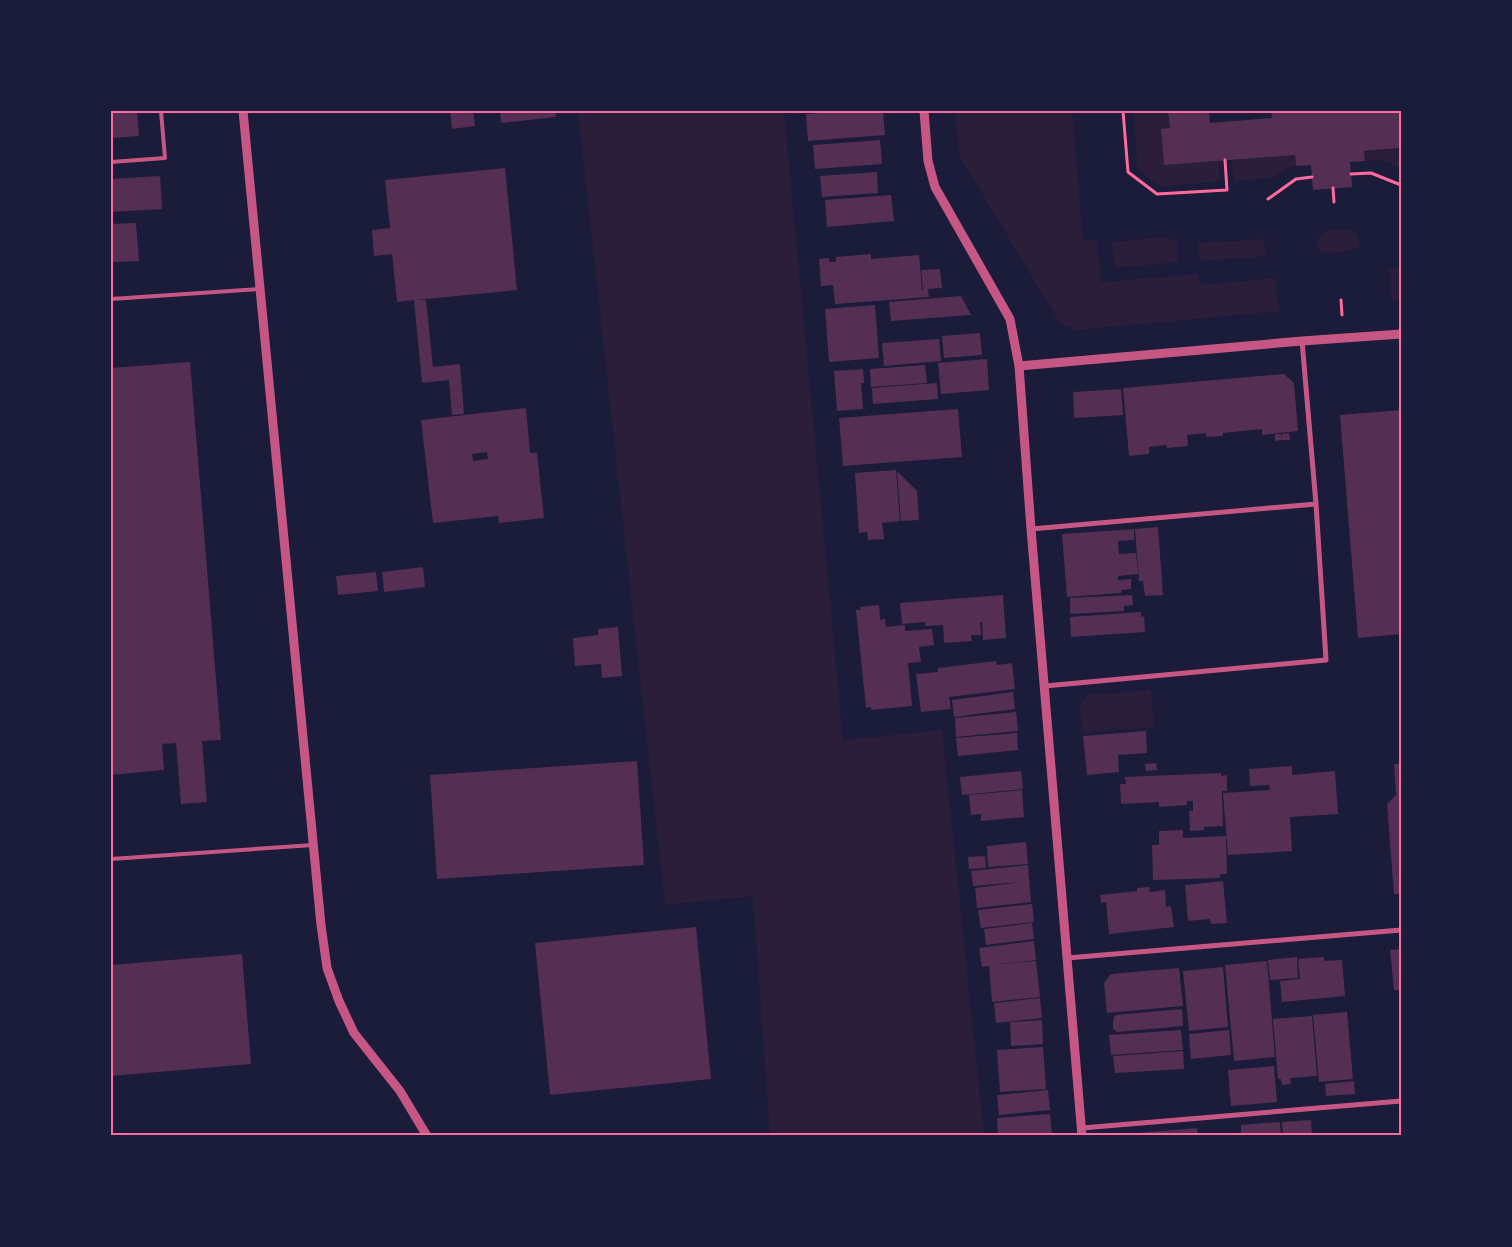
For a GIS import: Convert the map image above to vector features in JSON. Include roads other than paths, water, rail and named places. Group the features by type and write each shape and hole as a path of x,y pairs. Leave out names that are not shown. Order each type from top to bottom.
{"street":[{"path":"243,111 313,845 327,968 339,1001 354,1033 400,1091 427,1136"},
{"path":"924,111 928,161 935,187 1010,319 1019,366 1082,1132 1401,1101"},
{"path":"1019,366 1401,334"},
{"path":"1044,686 1326,660 1316,504 1302,341"},
{"path":"1031,529 1316,504"},
{"path":"1068,958 1401,930"}],"lane":[{"path":"111,162 164,158 161,111"},
{"path":"111,299 260,289"},
{"path":"111,859 313,845"}]}
